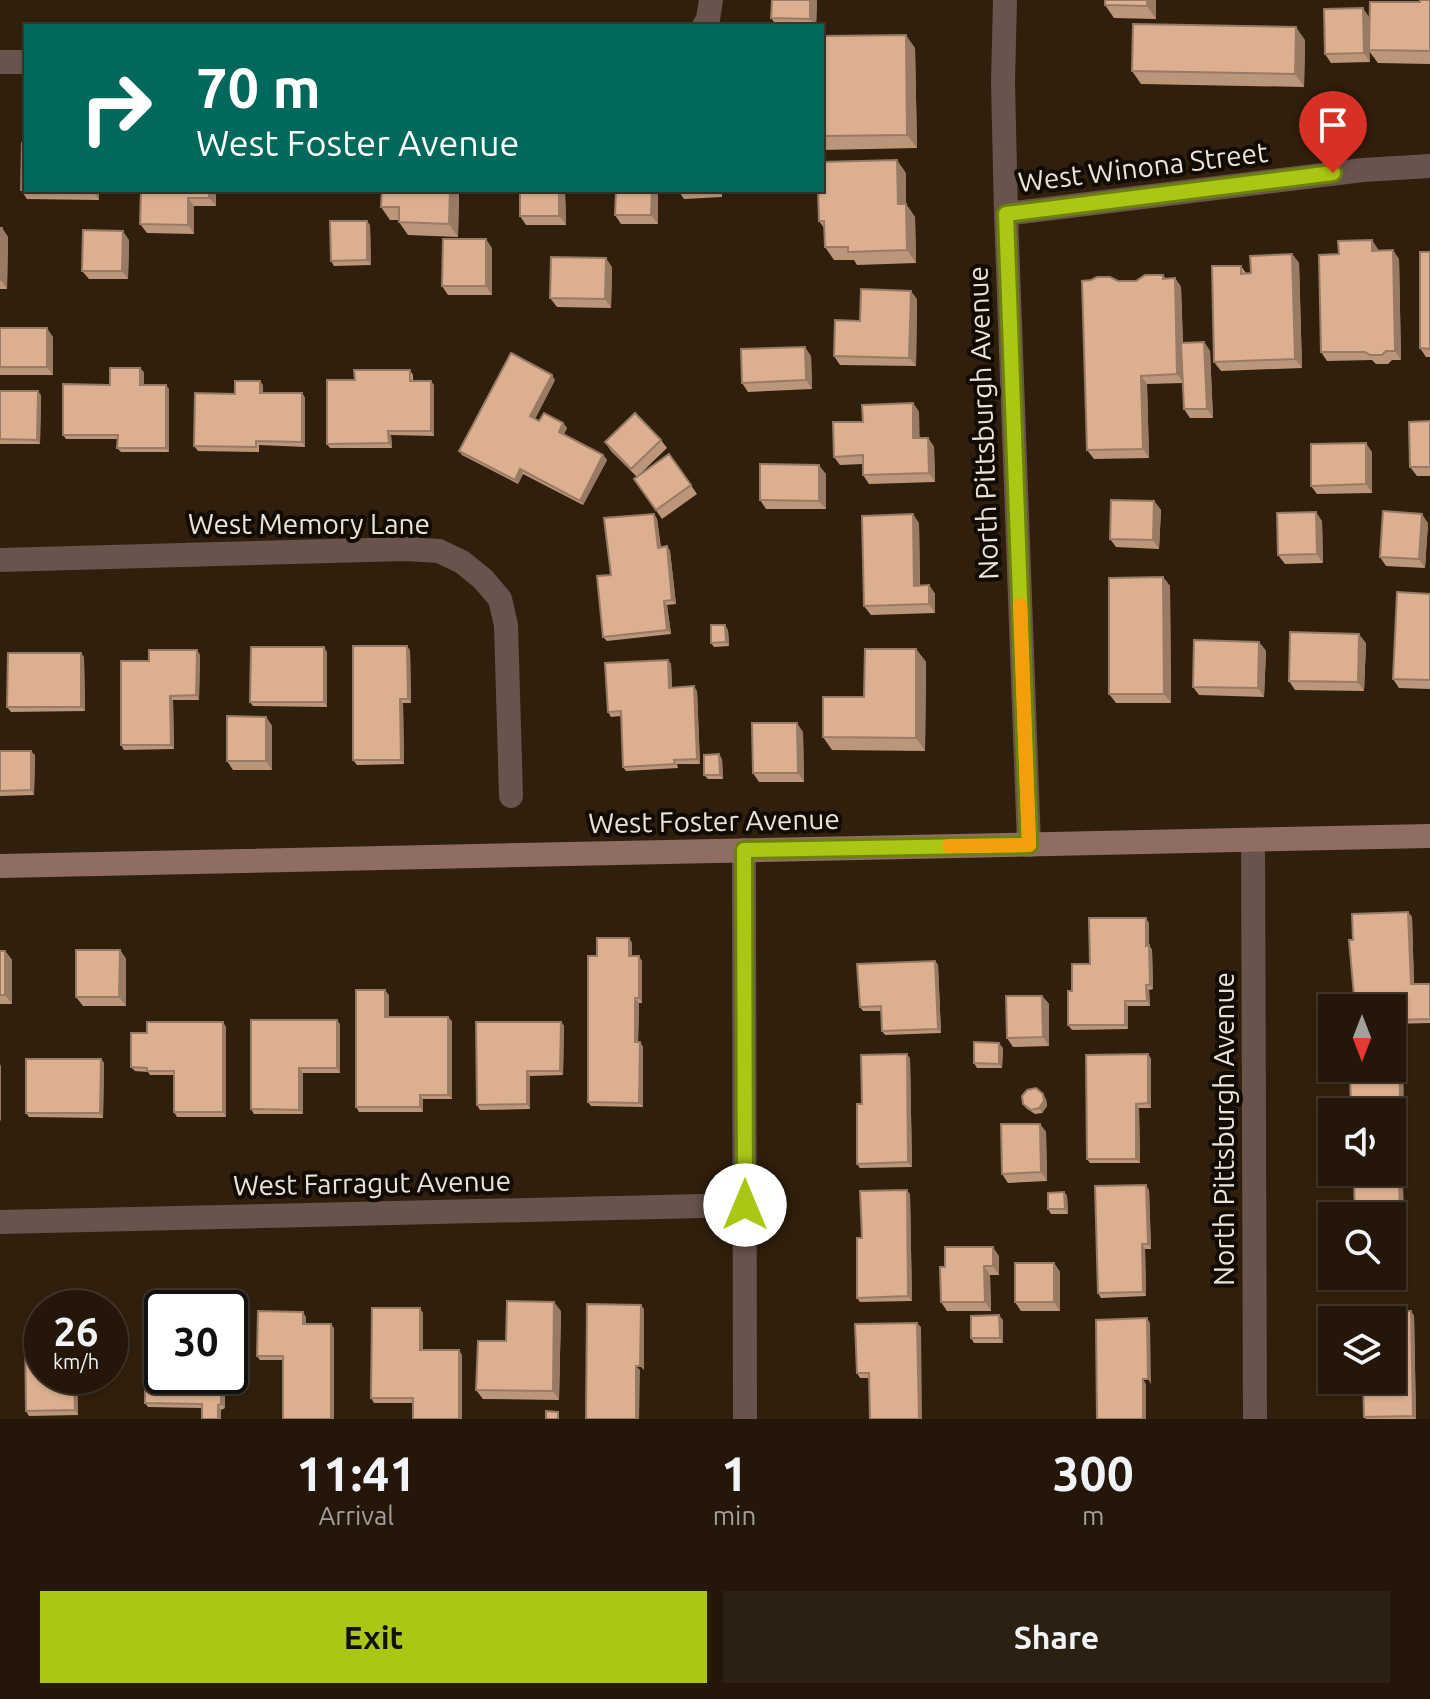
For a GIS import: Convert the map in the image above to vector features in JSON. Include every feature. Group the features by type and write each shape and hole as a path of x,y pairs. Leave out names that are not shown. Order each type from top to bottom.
{"street":[{"path":"705,24 711,0"},
{"name":"North Pittsburgh Avenue","path":"1005,0 1006,214 1029,845"},
{"path":"0,62 24,62"},
{"name":"West Winona Street","path":"1006,214 1363,170 1430,166"},
{"name":"West Memory Lane","path":"0,560 406,549 439,551 462,562 483,579 500,599 506,625 511,796"},
{"name":"West Foster Avenue","path":"0,866 1430,836"},
{"name":"North Pittsburgh Avenue","path":"1253,840 1255,1419"},
{"path":"744,850 745,1419"},
{"name":"West Farragut Avenue","path":"0,1222 745,1205"}],"building":[{"path":"772,0 810,0 810,19 771,18"},
{"path":"1105,0 1147,0 1147,6 1105,5"},
{"path":"1430,0 1430,51 1369,50 1370,2"},
{"path":"1363,8 1364,53 1325,54 1324,9"},
{"path":"1133,24 1296,27 1295,74 1132,71"},
{"path":"906,35 907,135 824,136 824,36"},
{"path":"22,143 24,143 24,190 21,190"},
{"path":"897,160 898,204 906,204 907,250 848,252 848,247 825,247 824,221 819,221 818,192 824,192 824,162"},
{"path":"141,192 209,192 209,198 188,198 188,225 140,224"},
{"path":"382,192 450,192 449,224 399,222 399,207 381,207"},
{"path":"520,192 559,192 559,216 520,216"},
{"path":"616,192 652,192 651,215 615,215"},
{"path":"330,221 367,221 367,260 331,261"},
{"path":"2,228 1,280 0,280"},
{"path":"83,230 123,231 122,271 82,271"},
{"path":"443,239 486,239 486,286 442,286"},
{"path":"1372,240 1372,251 1393,250 1395,351 1386,351 1382,355 1321,352 1319,255 1339,254 1338,241"},
{"path":"1420,252 1430,252 1430,349 1420,348"},
{"path":"1292,254 1295,359 1214,362 1212,266 1241,266 1241,274 1251,273 1250,256"},
{"path":"551,257 606,258 605,299 550,298"},
{"path":"1145,275 1175,278 1177,374 1141,376 1143,449 1087,450 1082,281 1110,277 1118,281 1136,281"},
{"path":"861,289 911,291 909,358 834,356 835,320 860,321"},
{"path":"0,328 47,328 47,367 0,367"},
{"path":"1204,342 1207,409 1184,409 1181,343"},
{"path":"805,347 806,380 742,383 741,349"},
{"path":"511,353 552,375 530,416 539,421 544,413 563,423 559,432 603,455 580,501 520,469 515,480 459,451"},
{"path":"110,368 140,368 140,385 166,385 166,448 117,448 118,435 63,435 63,384 110,385"},
{"path":"354,370 410,370 410,381 431,381 431,431 388,431 389,443 327,444 327,380 355,380"},
{"path":"235,381 260,381 260,393 302,393 302,442 256,441 256,447 194,446 195,393 235,394"},
{"path":"0,391 38,391 37,440 0,439"},
{"path":"913,403 913,438 928,438 929,473 863,475 863,455 834,457 833,422 863,422 862,405"},
{"path":"635,413 661,440 631,469 605,442"},
{"path":"1430,421 1430,467 1410,467 1409,422"},
{"path":"1366,443 1366,484 1311,486 1311,444"},
{"path":"669,454 691,485 656,510 634,479"},
{"path":"760,464 819,465 819,501 760,500"},
{"path":"1111,500 1154,501 1153,540 1110,539"},
{"path":"1383,511 1422,514 1419,559 1380,557"},
{"path":"1316,512 1317,554 1278,555 1277,513"},
{"path":"654,514 658,548 667,546 672,600 664,601 667,630 603,637 597,576 611,575 604,518"},
{"path":"913,514 914,586 929,585 929,604 864,606 862,516"},
{"path":"1163,577 1164,694 1109,694 1109,578"},
{"path":"1397,592 1430,594 1430,680 1393,679"},
{"path":"711,625 725,625 726,642 711,643"},
{"path":"1290,632 1359,634 1358,682 1289,681"},
{"path":"1194,640 1259,642 1258,688 1193,687"},
{"path":"353,646 407,646 408,699 400,699 401,760 353,760"},
{"path":"251,647 324,647 324,702 250,702"},
{"path":"865,649 916,649 916,738 823,737 823,697 864,697"},
{"path":"149,650 197,650 196,695 170,696 171,745 121,745 121,661 149,661"},
{"path":"8,653 81,653 81,707 7,707"},
{"path":"668,660 669,688 694,686 697,759 674,760 675,764 623,767 621,711 608,712 605,663"},
{"path":"227,716 266,717 266,761 227,761"},
{"path":"752,723 797,723 798,773 753,773"},
{"path":"0,751 31,751 31,790 0,791"},
{"path":"719,754 720,775 704,775 704,755"},
{"path":"1408,912 1411,984 1430,984 1430,1019 1406,1020 1406,994 1354,994 1349,940 1353,940 1352,914"},
{"path":"1089,918 1146,918 1150,985 1146,985 1147,1001 1125,1001 1125,1025 1068,1025 1072,964 1090,964"},
{"path":"597,938 629,938 629,956 639,956 635,1042 640,1042 639,1103 588,1102 588,956 597,956"},
{"path":"76,950 120,950 119,997 76,997"},
{"path":"0,951 5,951 5,995 0,995"},
{"path":"935,961 938,1029 882,1031 881,1006 860,1007 857,964"},
{"path":"356,990 385,990 385,1017 448,1017 448,1095 420,1095 420,1107 356,1107"},
{"path":"1006,996 1042,996 1043,1037 1007,1038"},
{"path":"251,1020 337,1020 337,1068 299,1068 299,1110 251,1109"},
{"path":"147,1022 223,1022 223,1112 174,1112 174,1071 147,1071 147,1068 131,1067 131,1033 147,1033"},
{"path":"476,1022 561,1022 560,1071 527,1071 527,1104 477,1105"},
{"path":"974,1042 999,1043 999,1064 974,1063"},
{"path":"907,1054 908,1162 857,1164 857,1104 862,1104 861,1055"},
{"path":"1148,1054 1148,1103 1136,1104 1136,1159 1087,1159 1086,1055"},
{"path":"26,1059 101,1059 100,1113 26,1113"},
{"path":"1350,1082 1400,1082 1400,1098 1351,1098"},
{"path":"1036,1088 1043,1094 1044,1101 1039,1108 1031,1110 1023,1104 1022,1096 1027,1090"},
{"path":"1001,1124 1040,1124 1041,1172 1002,1174"},
{"path":"1146,1185 1148,1244 1142,1244 1143,1292 1098,1293 1095,1186"},
{"path":"1354,1186 1399,1186 1400,1202 1355,1202"},
{"path":"907,1190 908,1296 857,1298 857,1238 862,1238 860,1191"},
{"path":"1064,1192 1065,1209 1048,1209 1048,1193"},
{"path":"945,1247 993,1247 993,1266 984,1266 985,1302 941,1302 940,1267 945,1267"},
{"path":"1015,1263 1054,1263 1054,1302 1015,1302"},
{"path":"507,1301 554,1302 553,1391 476,1390 478,1341 506,1341"},
{"path":"587,1304 641,1305 636,1419 586,1419"},
{"path":"372,1308 420,1308 420,1350 459,1350 459,1419 413,1419 413,1398 371,1398"},
{"path":"258,1311 303,1312 303,1324 331,1324 331,1419 283,1419 283,1356 257,1356"},
{"path":"1406,1311 1411,1311 1413,1416 1364,1417 1363,1394 1406,1394"},
{"path":"999,1315 1000,1338 971,1338 971,1316"},
{"path":"1147,1318 1148,1379 1143,1379 1143,1419 1097,1419 1096,1320"},
{"path":"917,1323 919,1419 870,1419 869,1373 857,1373 855,1324"},
{"path":"26,1394 75,1394 75,1410 26,1411"},
{"path":"145,1394 221,1394 218,1419 202,1419 202,1404 145,1403"},
{"path":"546,1411 558,1412 558,1419 546,1419"}],"slow traffic":[{"path":"949,846 1029,845 1020,605"}],"route":[{"path":"745,1205 744,850 1029,845 1006,214 1333,173"}]}
